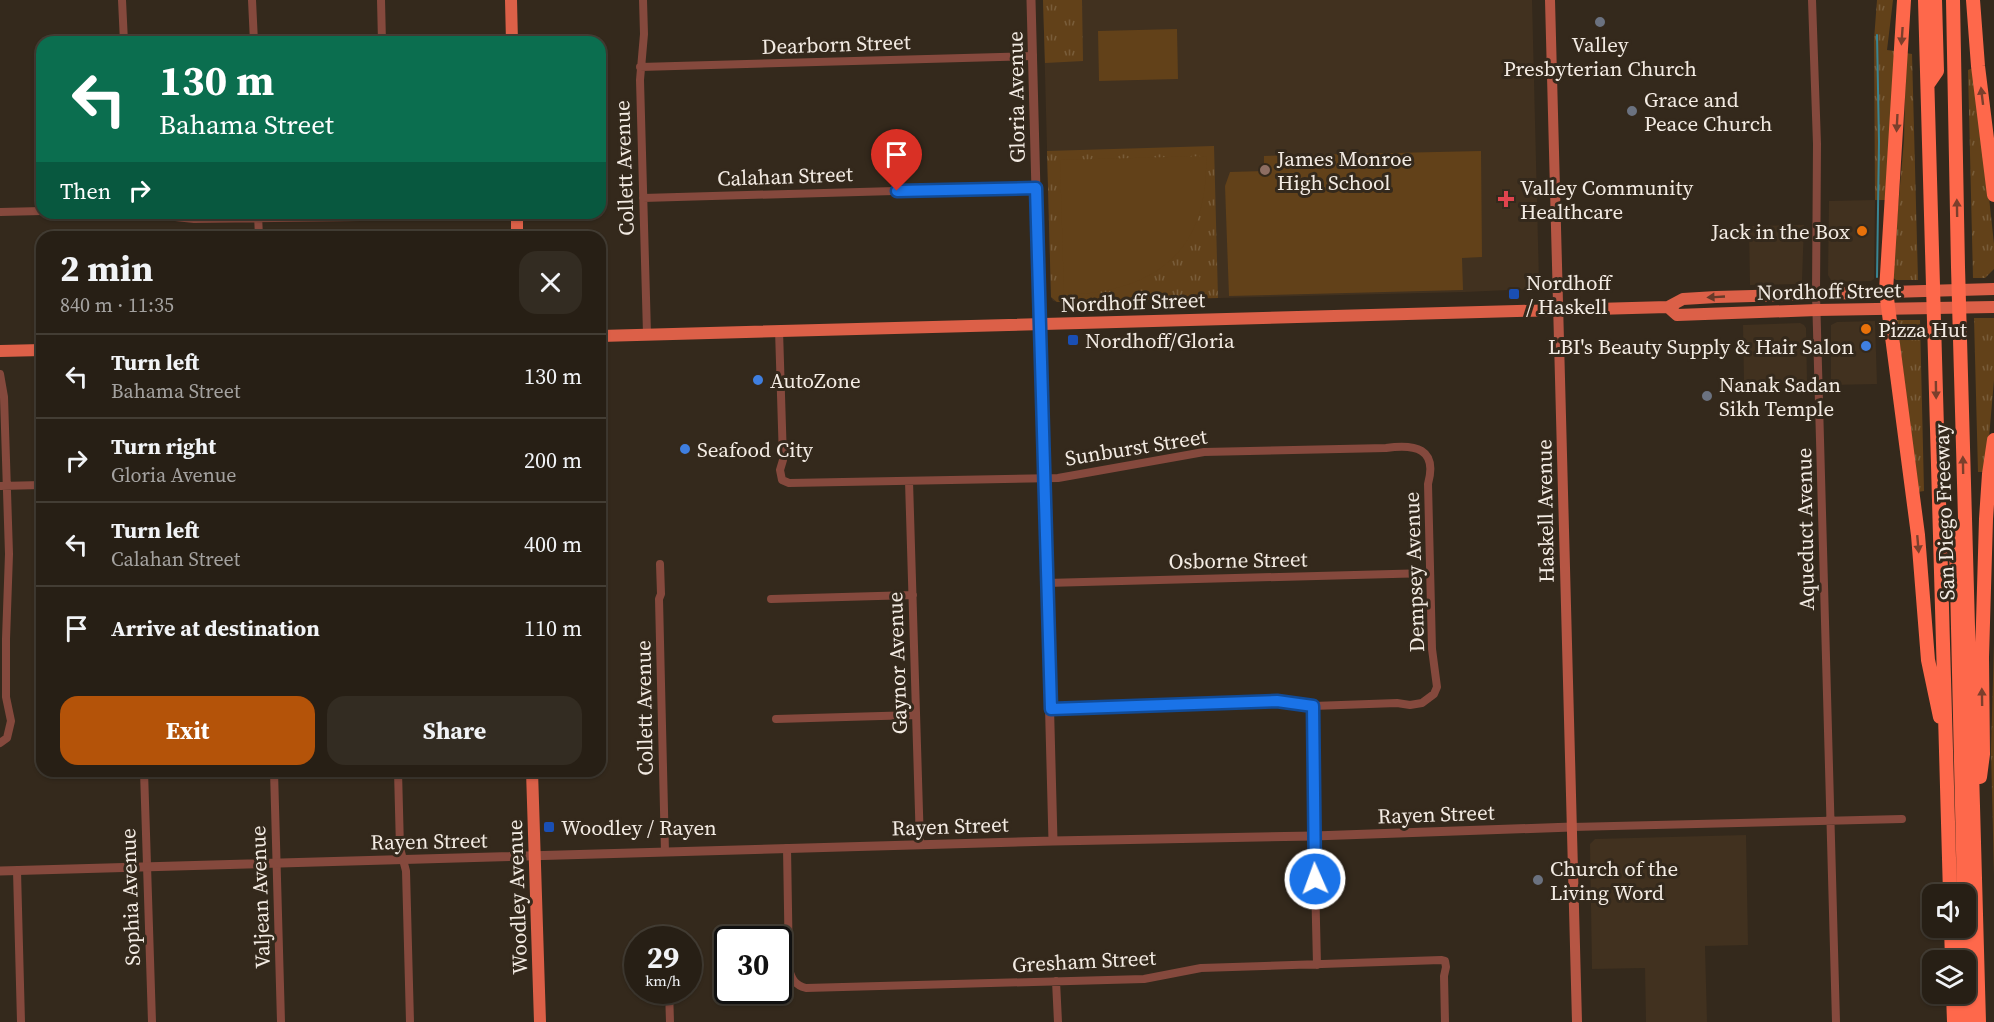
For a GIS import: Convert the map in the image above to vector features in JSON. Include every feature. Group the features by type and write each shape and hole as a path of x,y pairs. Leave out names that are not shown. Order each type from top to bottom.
{"highway":[{"path":"1904,0 1886,291 1918,535 1928,660 1946,742"},
{"name":"San Diego Freeway","path":"1925,0 1950,884"},
{"path":"1928,84 1937,71 1935,0"},
{"path":"1941,0 1942,25 1954,40"},
{"name":"San Diego Freeway","path":"1953,0 1978,1022"},
{"path":"1973,0 1978,66 1994,195"},
{"path":"1974,818 1983,754 1982,657 1986,519 1994,440"},
{"path":"1964,884 1956,539 1965,524"},
{"path":"1940,532 1950,540 1959,884"},
{"path":"1965,938 1965,1022"},
{"path":"1953,1004 1954,1022"},
{"path":"1963,1004 1965,1022"}],"main road":[{"path":"511,0 512,36"},
{"name":"Haskell Avenue","path":"1550,0 1577,1022"},
{"name":"Nordhoff Street","path":"606,336 1668,307 1683,299 1994,289"},
{"name":"Nordhoff Street","path":"1668,307 1677,315 1994,307"},
{"path":"0,351 36,350"},
{"name":"Woodley Avenue","path":"532,777 540,1022"}],"street":[{"path":"122,0 124,36"},
{"path":"252,0 254,36"},
{"path":"381,0 382,36"},
{"name":"Collett Avenue","path":"643,0 644,33 640,68 647,334"},
{"name":"Gloria Avenue","path":"1031,0 1053,841"},
{"name":"Aqueduct Avenue","path":"1812,0 1817,144 1816,310 1836,1022"},
{"name":"Dearborn Street","path":"640,68 1033,56"},
{"name":"Calahan Street","path":"643,198 1036,188"},
{"path":"0,212 36,211"},
{"name":"Sunburst Street","path":"779,330 783,460 780,470 782,480 794,484 1058,478 1204,452 1406,446 1423,450"},
{"path":"0,374 4,397 3,486 9,554 6,697 11,721 4,741"},
{"name":"Dempsey Avenue","path":"1313,706 1397,702 1416,705 1426,701 1434,694 1437,678 1432,650 1428,484 1430,466 1423,450"},
{"name":"Gaynor Avenue","path":"909,481 920,845"},
{"path":"3,486 36,485"},
{"name":"Collett Avenue","path":"660,564 665,852"},
{"name":"Osborne Street","path":"1046,583 1430,573"},
{"path":"771,599 914,595"},
{"path":"1051,709 1277,701 1313,706 1317,965"},
{"path":"776,719 916,715"},
{"name":"Sophia Avenue","path":"144,777 152,1022"},
{"name":"Valjean Avenue","path":"274,777 281,1022"},
{"path":"398,777 400,848 406,871 410,1022"},
{"name":"Rayen Street","path":"0,871 1902,819"},
{"name":"Gresham Street","path":"787,848 789,969 797,986 815,989 1144,979 1201,968 1441,960 1444,961 1446,967 1444,976 1445,1022"},
{"path":"17,871 21,1022"},
{"path":"1056,981 1058,1022"},
{"path":"669,1004 670,1022"}],"shaded area":[{"name":"James Monroe High School","path":"1043,0 1532,0 1539,282 1537,287 1465,292 1053,301 1051,297"},
{"path":"1875,200 1874,279 1832,282 1828,275 1829,201"},
{"path":"1804,225 1802,281 1798,284 1750,285 1749,226"},
{"path":"1875,321 1877,384 1831,385 1831,325 1837,322"},
{"path":"1800,323 1806,328 1807,381 1744,382 1743,325"},
{"path":"1746,835 1748,945 1705,946 1707,1022 1646,1022 1645,968 1592,969 1590,844 1595,839"}],"green space":[{"path":"1043,0 1082,0 1083,61 1045,63"},
{"path":"1877,0 1893,0 1887,50 1895,51 1887,200 1875,200 1874,40"},
{"path":"1177,29 1178,79 1099,81 1098,31"},
{"path":"1906,53 1912,54 1918,280 1896,280 1892,277 1904,140"},
{"path":"1975,67 1994,244 1994,269 1985,278 1973,278 1968,70"},
{"path":"1214,146 1218,298 1057,302 1051,297 1047,151"},
{"path":"1481,151 1482,257 1462,258 1463,290 1229,296 1225,186 1230,172 1264,171 1264,156"},
{"path":"1206,156 1204,189 1198,218 1186,241 1170,260 1150,275 1125,286 1064,295 1060,160"},
{"path":"1974,318 1994,318 1994,380 1986,472 1978,472"},
{"path":"1897,320 1920,320 1924,491 1918,492"},
{"path":"1994,643 1994,875 1991,751"}],"waterway":[{"path":"1877,35 1879,142 1877,277"}],"place":[{"name":"Valley Presbyterian Church","path":"1600,22"},
{"name":"Grace and Peace Church","path":"1632,111"},
{"name":"James Monroe High School","path":"1265,170"},
{"name":"Valley Community Healthcare","path":"1506,199"},
{"name":"Jack in the Box","path":"1862,231"},
{"name":"Nordhoff / Haskell","path":"1514,294"},
{"name":"Pizza Hut","path":"1866,329"},
{"name":"Nordhoff/Gloria","path":"1073,340"},
{"name":"LBI's Beauty Supply & Hair Salon","path":"1866,346"},
{"name":"AutoZone","path":"758,380"},
{"name":"Nanak Sadan Sikh Temple","path":"1707,396"},
{"name":"Seafood City","path":"685,449"},
{"name":"Woodley / Rayen","path":"549,827"},
{"name":"Church of the Living Word","path":"1538,880"}],"route":[{"path":"897,191 1036,188 1051,709 1277,701 1313,706 1315,879"}]}
